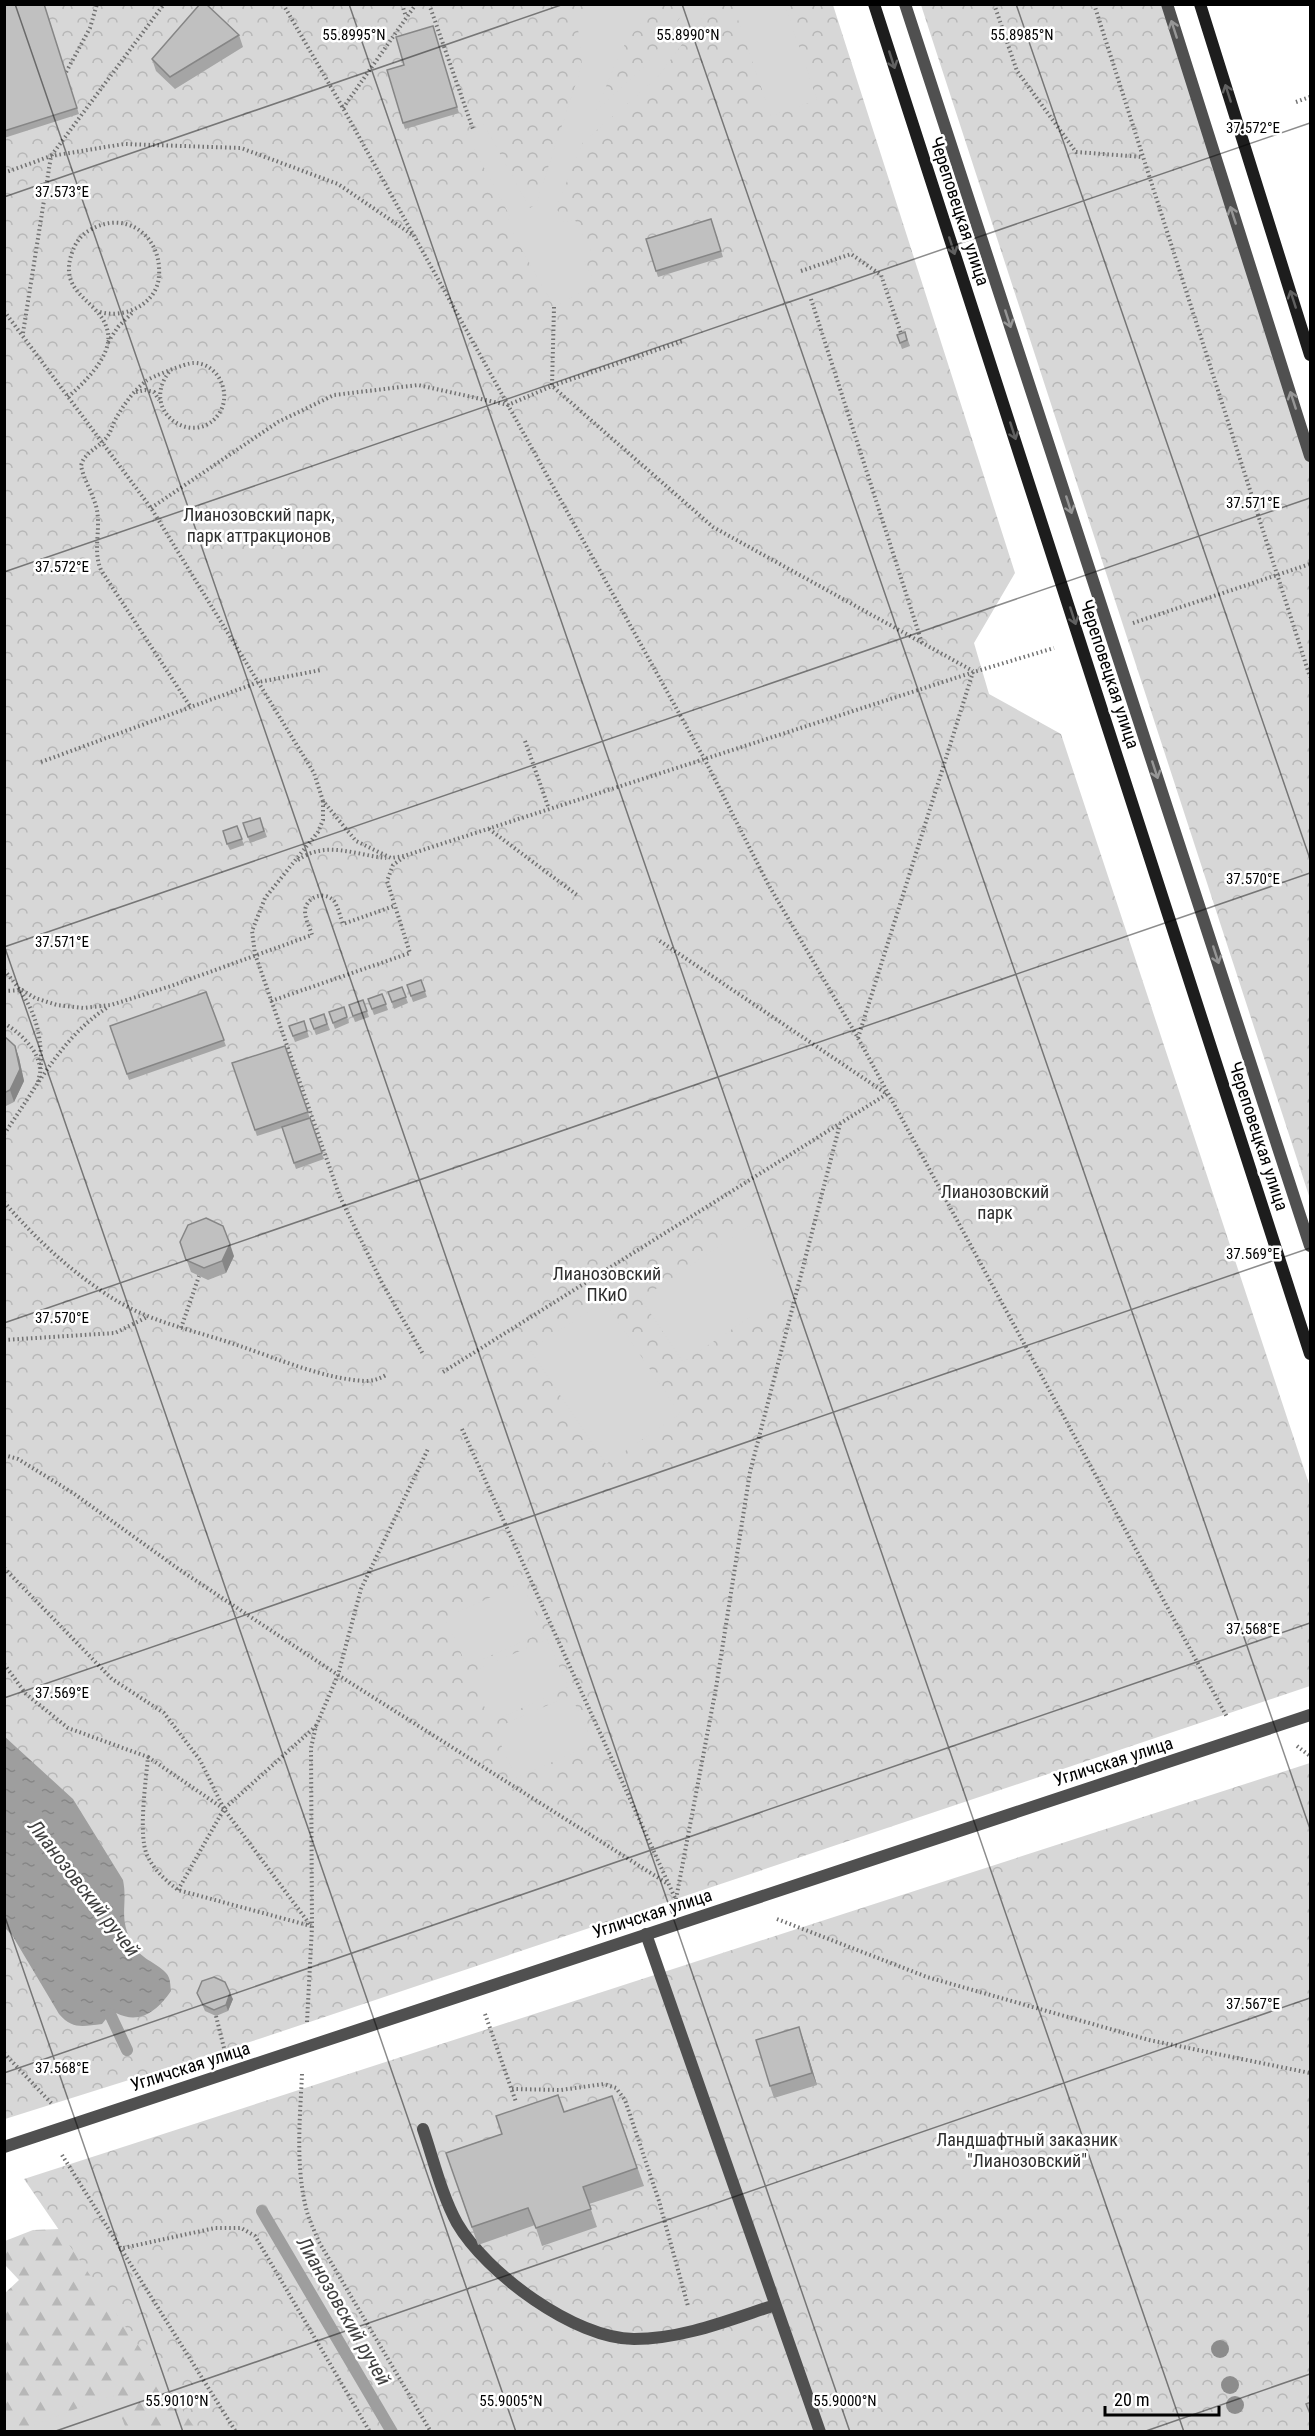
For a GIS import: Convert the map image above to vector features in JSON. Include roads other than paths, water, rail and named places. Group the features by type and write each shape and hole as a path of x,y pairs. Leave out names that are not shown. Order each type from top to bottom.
{"main road":[{"name":"Череповецкая улица","path":"874,4 1311,1354"},
{"path":"1200,4 1311,355"}],"street":[{"name":"Череповецкая улица","path":"904,4 1311,1246"},
{"path":"1167,4 1311,456"},
{"name":"Угличская улица","path":"4,2147 1311,1714"},
{"path":"646,1934 820,2432"},
{"path":"423,2128 457,2223 483,2256 527,2295 566,2321 610,2337 633,2339 668,2337 696,2331 775,2305"}],"water":[{"path":"4,1736 73,1799 123,1880 125,1926 132,1943 144,1957 166,1973 170,1982 171,1991 160,2005 147,2014 133,2017 110,2014 102,2024 89,2026 69,2023 59,2014 12,1935 5,1928"}],"waterway":[{"path":"110,2014 127,2050"},
{"name":"Лианозовский ручей","path":"262,2211 392,2432"}],"park label":[{"name":"Лианозовский парк, парк аттракционов","path":"259,524"},
{"name":"Лианозовский парк","path":"995,1201"},
{"name":"Лианозовский ПКиО","path":"607,1283"},
{"name":"Ландшафтный заказник \"Лианозовский\"","path":"1027,2149"}]}
